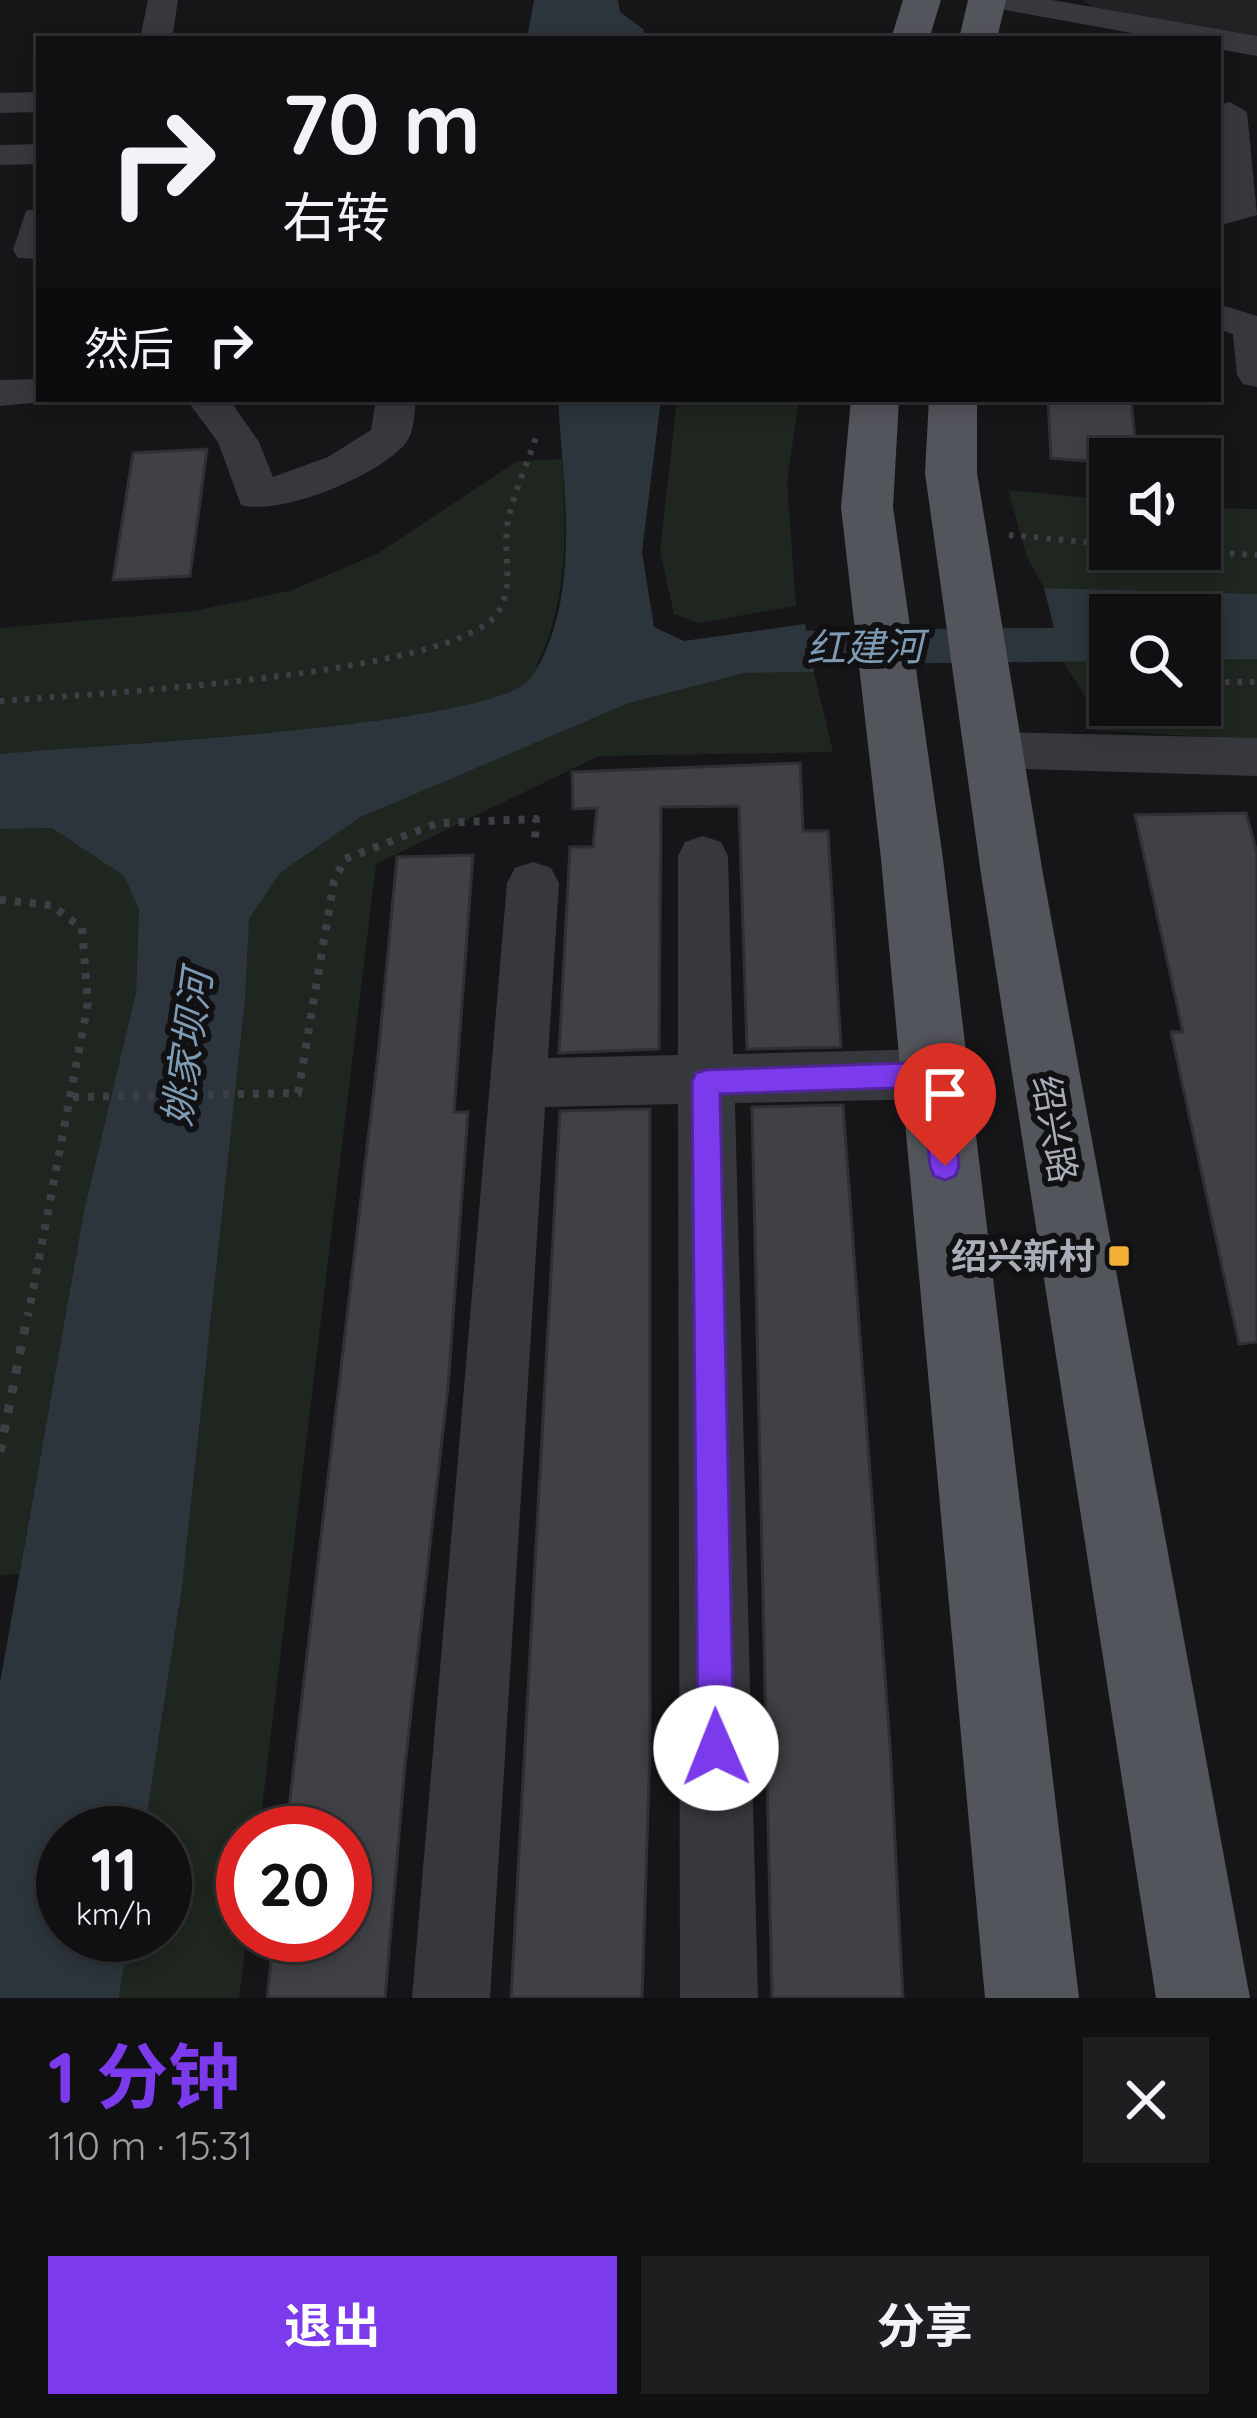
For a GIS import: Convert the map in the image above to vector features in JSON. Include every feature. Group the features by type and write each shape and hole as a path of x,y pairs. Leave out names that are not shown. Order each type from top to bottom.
{"main road":[{"path":"911,36 922,0"},
{"path":"979,36 987,0"},
{"path":"874,402 867,507 935,1074 1032,1998"},
{"name":"绍兴路","path":"953,402 951,473 992,750 1203,1998"}],"street":[{"path":"157,36 163,0"},
{"path":"1000,0 1201,36"},
{"path":"1221,40 1257,46"},
{"path":"0,103 36,102"},
{"path":"1235,111 1239,215"},
{"path":"0,120 36,119"},
{"path":"0,155 36,154"},
{"path":"1221,317 1251,327 1257,375"},
{"path":"0,393 36,392"},
{"path":"209,402 227,419 248,456 256,495 307,485 361,459 390,436 396,402"},
{"path":"992,750 1257,757"},
{"path":"703,856 719,1998"},
{"path":"451,1998 533,883"},
{"path":"518,1083 935,1074"}],"path":[{"path":"0,701 321,669 445,650 487,627 512,579 507,526 537,434"},
{"path":"960,531 1089,542"},
{"path":"1221,553 1257,555"},
{"path":"1221,682 1257,682"},
{"path":"74,1097 298,1093 334,880 345,860 438,823 536,819 533,883"},
{"path":"0,900 51,905 82,928 88,1003 74,1097 3,1416 0,1452"}],"shaded area":[{"path":"1083,0 1257,0 1257,40 1097,12"},
{"path":"677,402 799,402 787,481 796,606 698,623 674,614 660,551"},
{"path":"562,459 561,583 550,631 530,681 499,697 366,722 0,754 0,628 195,611 292,590 377,554 517,461"},
{"path":"1008,490 1089,498 1089,570 1221,570 1221,508 1257,509 1257,594 1044,588 1027,557"},
{"path":"1221,659 1257,659 1257,740 1094,730 1093,726 1221,726"},
{"path":"1062,660 1089,660 1089,708 1087,699"},
{"path":"814,672 833,752 599,756 376,864 262,1806 216,1806 216,1962 244,1962 239,1998 119,1998 124,1962 192,1962 192,1806 148,1806 182,1588 245,1000 248,919 279,873 359,818 629,703 745,673"},
{"path":"52,828 124,876 139,909 136,992 84,1211 19,1574 0,1575 0,829"}],"water":[{"path":"534,0 618,0 620,12 643,29 645,36 528,36"},
{"name":"姚家坝河","path":"558,402 661,402 642,552 654,627 684,641 805,624 814,672 745,673 629,703 359,818 280,873 249,919 245,1000 182,1588 148,1806 36,1806 36,1962 124,1962 119,1998 0,1998 0,1683 84,1211 136,992 139,909 124,876 52,828 0,829 0,754 369,722 502,695 531,678 547,647 558,614 566,542"},
{"path":"1044,588 1257,594 1257,659 1221,659 1221,594 1089,594 1089,660 1062,660"}],"building":[{"path":"1048,402 1131,402 1135,438 1089,438 1089,461 1051,458"},
{"path":"207,449 190,576 113,580 133,453"},
{"path":"800,763 803,831 828,831 841,1047 747,1049 739,806 661,807 659,1049 559,1053 570,847 593,847 597,808 573,809 572,772"},
{"path":"1246,813 1257,853 1257,1342 1239,1344 1171,1032 1183,1032 1135,815"},
{"path":"473,855 454,1112 468,1112 448,1387 405,1766 385,1998 267,1998 271,1962 372,1962 372,1806 289,1806 397,857"},
{"path":"843,1105 890,1745 903,1998 772,1998 752,1107"},
{"path":"650,1109 650,1747 642,1998 511,1998 560,1111"}],"waterway":[{"name":"红建河","path":"736,655 782,648 1089,644"}],"place":[{"name":"绍兴新村","path":"1119,1256"}],"route":[{"path":"716,1748 706,1082 935,1074 945,1166"}]}
